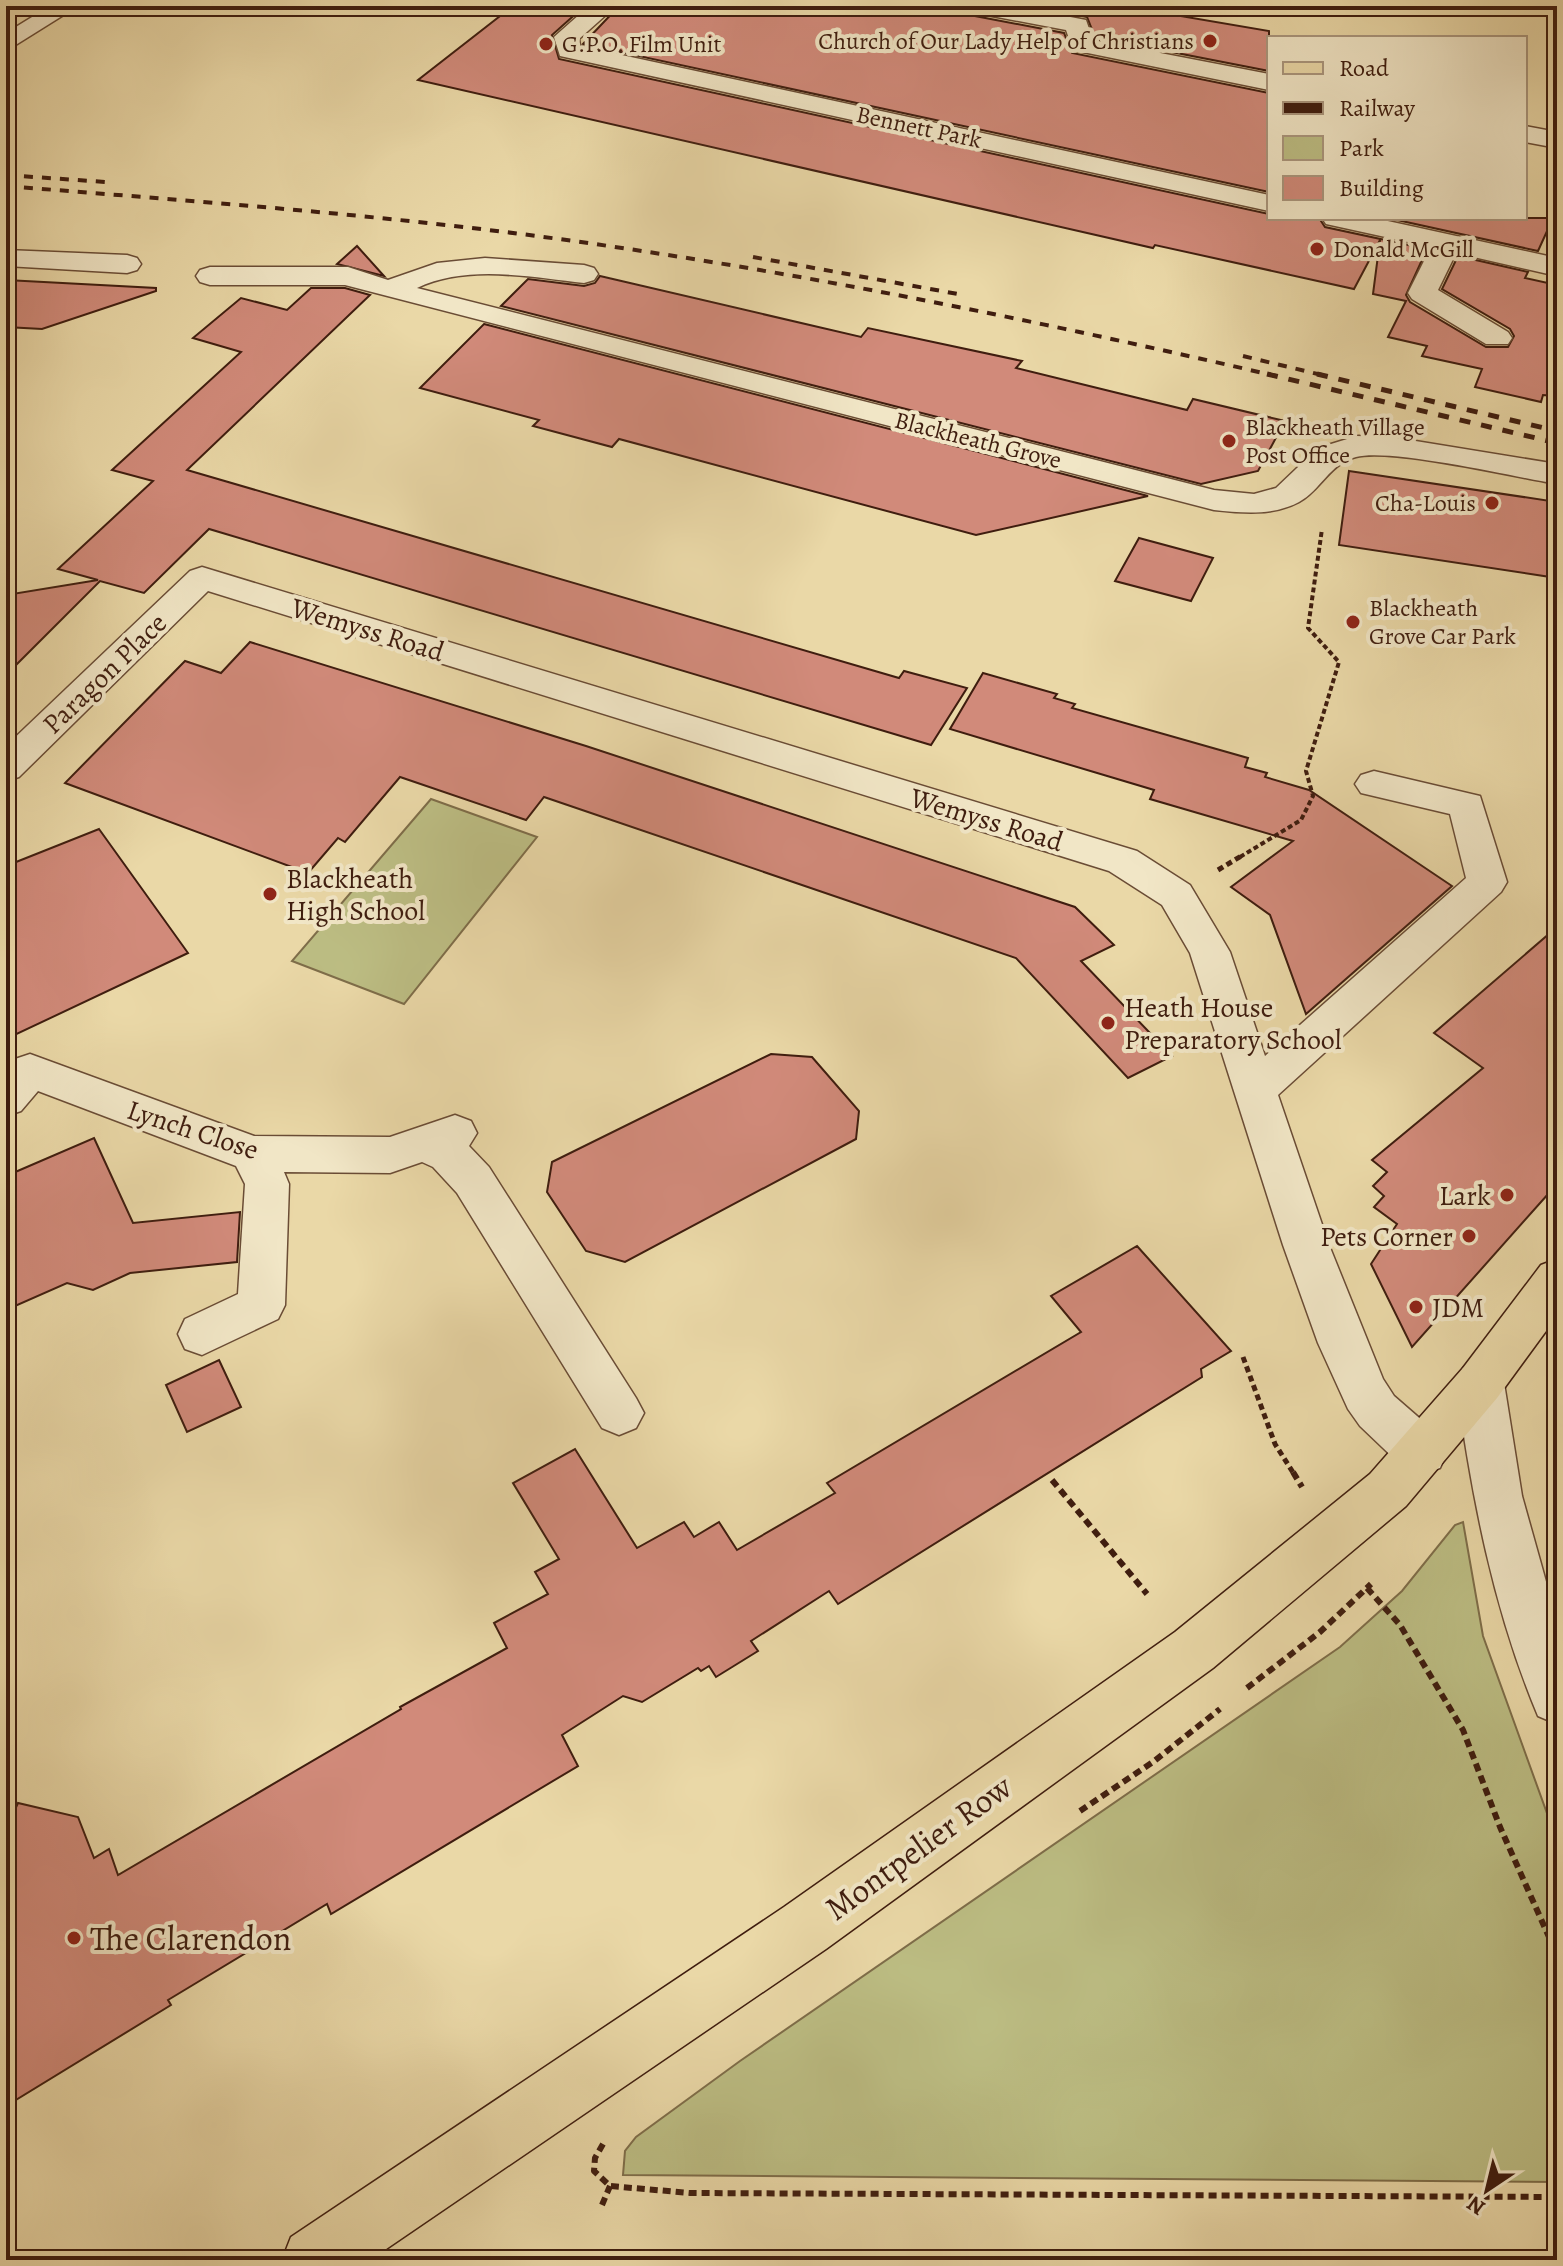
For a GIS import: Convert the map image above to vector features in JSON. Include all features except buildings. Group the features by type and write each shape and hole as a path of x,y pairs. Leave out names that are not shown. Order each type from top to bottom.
{"main road":[{"name":"Montpelier Row","path":"314,2260 805,1928 1194,1650 1388,1490 1480,1383 1557,1279"}],"street":[{"path":"6,44 66,6"},
{"name":"Bennett Park","path":"604,6 566,37 569,51 1267,203"},
{"path":"976,6 1077,25 1082,45 1267,82"},
{"path":"1527,134 1557,140"},
{"path":"1345,220 1557,267"},
{"path":"1447,243 1422,293 1497,338"},
{"path":"6,258 127,264"},
{"path":"390,290 413,276 446,267 484,265 584,274"},
{"name":"Blackheath Grove","path":"210,276 348,276 390,290 962,422 1214,500 1254,504 1288,495 1329,455 1357,446 1391,447 1557,474"},
{"name":"Wemyss Road","path":"202,578 1123,861 1176,895 1210,952 1306,1245 1365,1394 1377,1411 1422,1452"},
{"name":"Paragon Place","path":"6,768 202,578"},
{"path":"1254,1091 1487,882 1467,805 1374,784"},
{"name":"Lynch Close","path":"18,1085 253,1154 390,1155 439,1138 473,1180 619,1413"},
{"path":"202,1334 261,1305 267,1184 253,1154"},
{"path":"1480,1383 1497,1496 1514,1565 1557,1697"}],"path":[{"path":"1176,895 1301,820 1313,796 1306,771 1339,662 1308,628 1323,524"},
{"path":"1243,1357 1275,1444 1292,1476 1305,1490"},
{"path":"1052,1480 1147,1594"},
{"path":"1239,1694 1320,1632 1376,1579"},
{"path":"1366,1588 1400,1625 1463,1730 1500,1827 1557,1955"},
{"path":"1067,1820 1153,1762 1228,1703"},
{"path":"607,2138 595,2158 594,2171 610,2186 705,2194 1557,2197"},
{"path":"602,2205 610,2186"}],"green space":[{"path":"431,799 537,837 404,1004 292,961"},
{"path":"1463,1522 1483,1636 1557,1841 1557,2182 623,2175 625,2151 636,2137 740,2061 1340,1647 1402,1591 1455,1525"}],"railway":[{"path":"6,175 106,182"},
{"path":"6,186 421,222 649,252 919,299 1276,376"},
{"path":"753,257 958,294"},
{"path":"1243,356 1326,376"},
{"path":"1267,374 1557,443"},
{"path":"1317,374 1557,431"}],"place":[{"name":"Church of Our Lady Help of Christians","path":"1210,41"},
{"name":"G.P.O. Film Unit","path":"546,44"},
{"name":"Donald McGill","path":"1317,249"},
{"name":"Blackheath Village Post Office","path":"1229,441"},
{"name":"Cha-Louis","path":"1492,503"},
{"name":"Blackheath Grove Car Park","path":"1353,622"},
{"name":"Blackheath High School","path":"270,894"},
{"name":"Heath House Preparatory School","path":"1108,1023"},
{"name":"Lark","path":"1507,1195"},
{"name":"Pets Corner","path":"1469,1236"},
{"name":"JDM","path":"1416,1307"},
{"name":"The Clarendon","path":"74,1938"}]}
